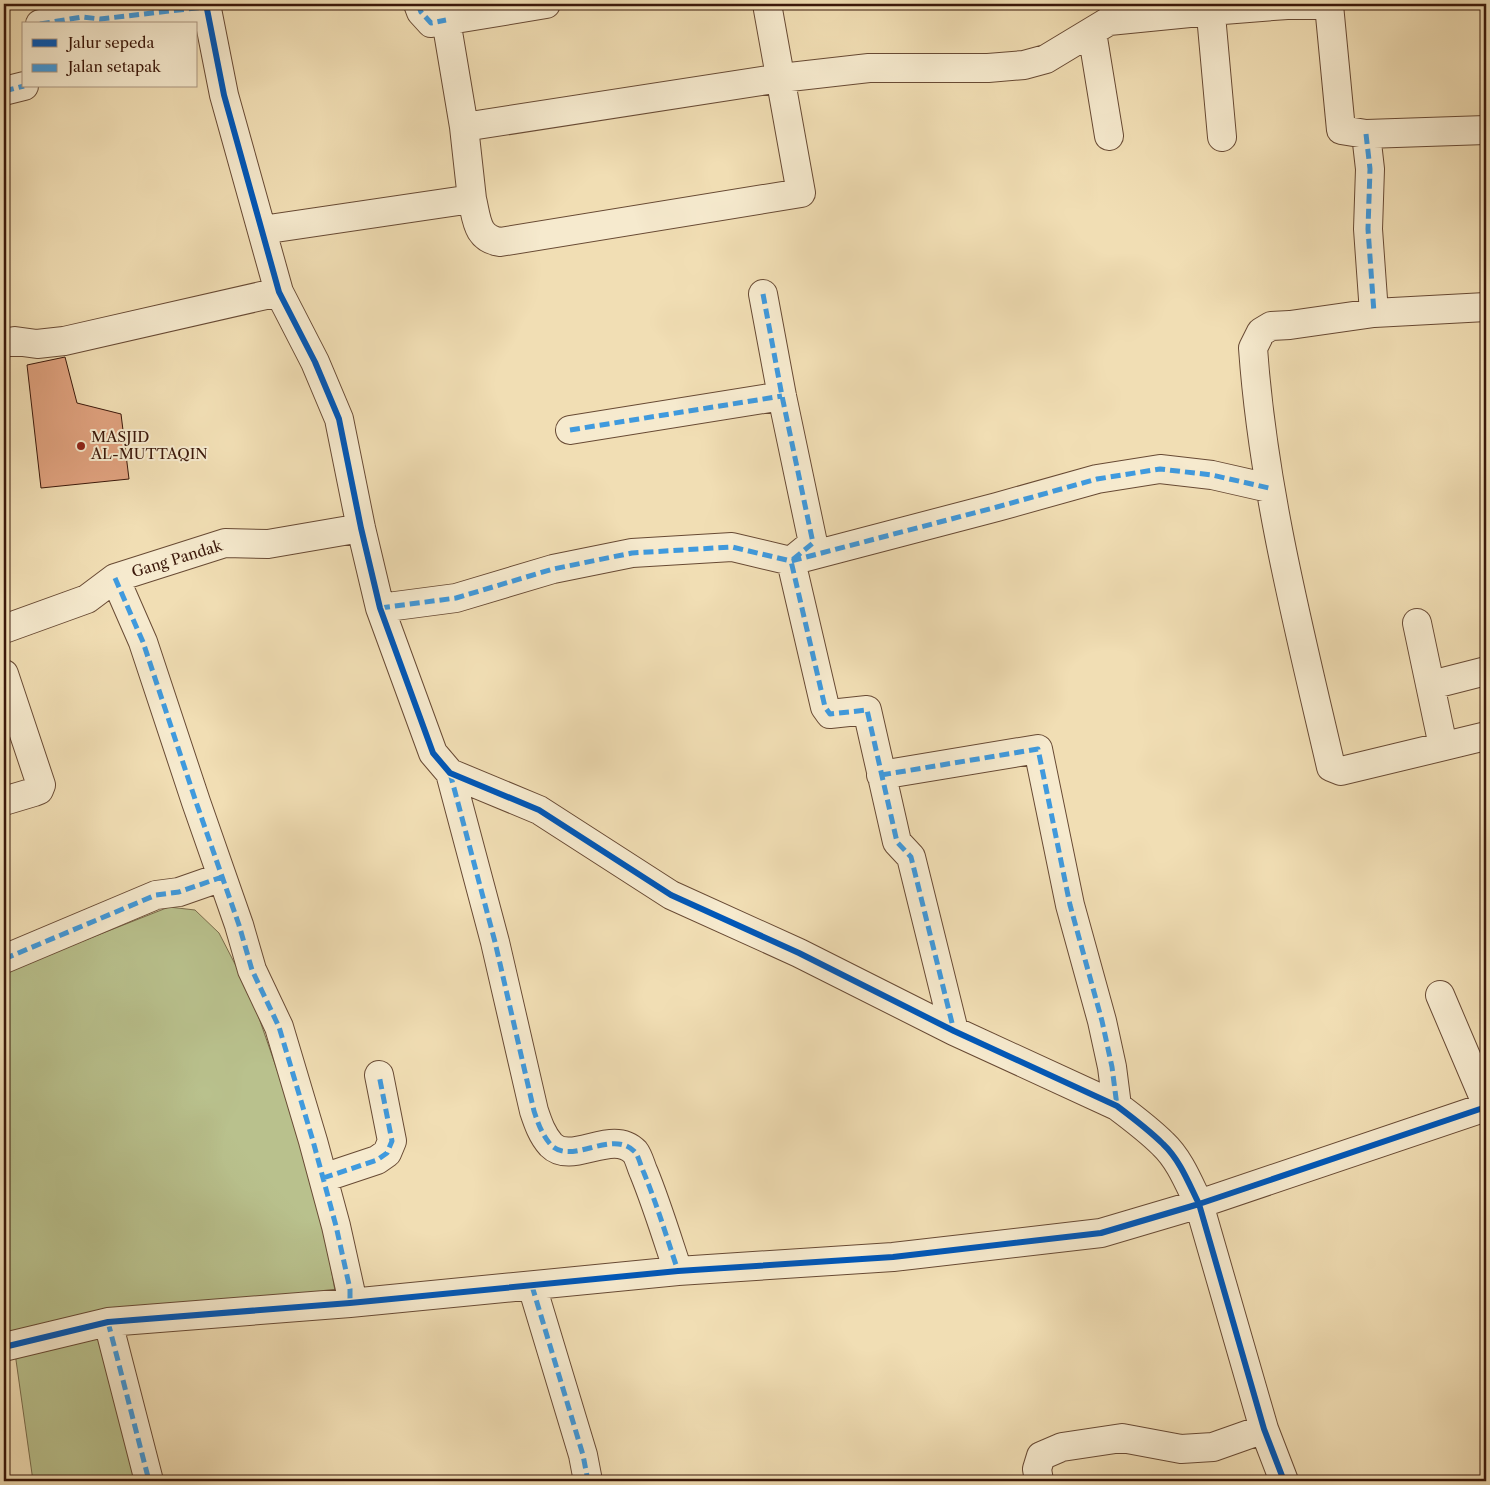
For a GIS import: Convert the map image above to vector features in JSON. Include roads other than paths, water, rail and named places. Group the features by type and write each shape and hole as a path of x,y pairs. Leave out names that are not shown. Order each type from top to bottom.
{"street":[{"path":"418,4 421,12 432,23 546,4"},
{"path":"446,20 464,127 472,199 482,234 490,240 500,242 801,193 767,4"},
{"path":"52,22 82,17 100,19 205,5 224,95 278,292 315,362 339,419 361,528 380,608 433,753 450,773 495,942 534,1111 541,1131 553,1146 568,1152 615,1143 626,1146 636,1153 654,1196 678,1271"},
{"path":"464,127 781,78 869,68 988,68 1024,65 1046,59 1109,21 1210,7 1329,5 1341,130 1366,134 1486,130"},
{"path":"1210,7 1222,137"},
{"path":"1092,32 1109,136"},
{"path":"4,91 22,86"},
{"path":"1366,134 1370,169 1368,229 1374,313"},
{"path":"262,230 472,199"},
{"path":"4,342 15,341 36,344 64,341 278,292"},
{"path":"762,294 813,543 792,561"},
{"path":"1486,307 1374,313 1271,326 1261,332 1253,348 1269,488 1331,767 1341,771 1486,736"},
{"path":"570,430 782,396"},
{"path":"380,608 456,598 553,569 632,553 732,547 792,561 997,507 1097,478 1160,469 1212,475 1269,488"},
{"name":"Gang Pandak","path":"4,629 87,598 115,578 225,543 268,544 361,528"},
{"path":"792,561 825,707 830,714 868,710 897,842 911,857 954,1031"},
{"path":"115,578 143,642 252,970 279,1027 323,1178 345,1263 350,1290 350,1303"},
{"path":"1417,623 1443,746"},
{"path":"1439,683 1486,671"},
{"path":"4,674 41,785 39,790 4,801"},
{"path":"881,775 1038,749 1070,904 1102,1021 1112,1067 1117,1106"},
{"path":"450,773 539,810 672,895 799,953 954,1031 1117,1106 1164,1145 1182,1170 1199,1204 1264,1429 1284,1481"},
{"path":"4,960 156,895 179,892 222,877"},
{"path":"1440,995 1486,1103"},
{"path":"323,1178 377,1160 388,1153 392,1141 379,1075"},
{"path":"4,1347 108,1322 350,1303 678,1271 893,1257 1101,1233 1199,1204 1486,1107"},
{"path":"532,1286 583,1455 588,1481"},
{"path":"108,1322 149,1481"},
{"path":"1040,1481 1037,1469 1041,1456 1062,1447 1122,1438 1181,1449 1213,1447 1264,1429"}],"place":[{"name":"MASJID AL-MUTTAQIN","path":"81,446"}]}
